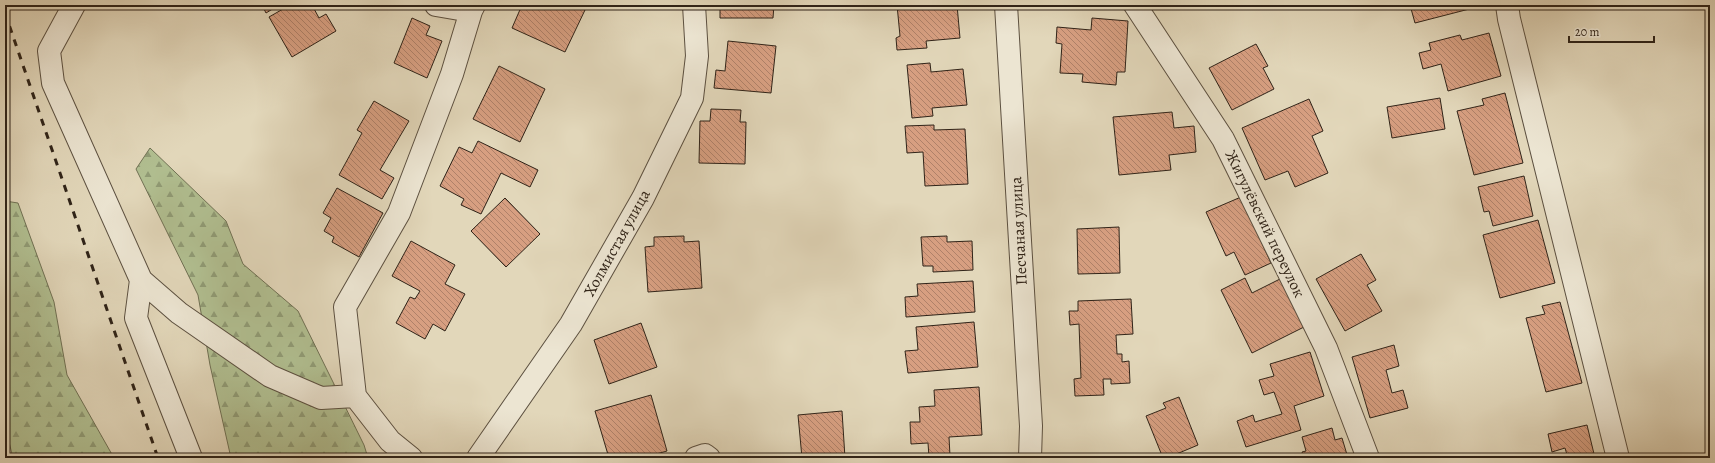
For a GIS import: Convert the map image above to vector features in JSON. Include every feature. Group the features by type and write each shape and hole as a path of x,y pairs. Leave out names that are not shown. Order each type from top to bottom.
{"street":[{"path":"74,5 49,51 53,83 141,280 179,313 270,376 321,398 355,396"},
{"path":"411,458 390,442 355,396 345,307 399,213 452,74 472,8 436,5"},
{"name":"Холмистая улица","path":"478,458 572,324 643,198 692,98 698,56 694,5"},
{"name":"Песчаная улица","path":"1006,5 1030,418 1030,458"},
{"name":"Жигулёвский переулок","path":"1135,5 1223,139 1326,348 1368,458"},
{"path":"1507,5 1509,19 1618,458"},
{"path":"141,280 136,318 191,458"},
{"path":"696,458 706,455 709,458"}],"green space":[{"path":"150,148 226,221 243,264 298,311 364,445 368,458 231,458 210,365 198,295 136,169"},
{"path":"5,201 18,203 54,302 67,375 114,458 13,458 9,442 5,444"}],"building":[{"path":"262,5 279,5 266,13"},
{"path":"290,5 312,5 319,18 326,14 336,31 292,57 269,17"},
{"path":"522,5 573,5 585,10 565,52 512,28"},
{"path":"720,5 774,5 773,18 720,18"},
{"path":"897,5 957,5 960,38 926,41 927,48 897,50 896,38 900,36"},
{"path":"1410,5 1481,5 1481,6 1415,23"},
{"path":"412,18 430,26 426,35 442,41 427,78 394,63"},
{"path":"1092,18 1128,21 1125,72 1117,72 1116,85 1082,82 1083,74 1060,73 1062,44 1056,43 1057,27 1091,30"},
{"path":"1489,33 1501,76 1448,91 1441,64 1423,69 1419,53 1431,50 1429,43 1460,35 1462,40"},
{"path":"728,41 776,46 771,93 714,88 716,70 725,71"},
{"path":"1256,44 1268,66 1263,68 1274,89 1232,110 1209,68"},
{"path":"930,63 931,72 963,69 967,105 932,108 933,116 912,118 907,65"},
{"path":"499,66 545,89 520,142 473,119"},
{"path":"1505,93 1523,163 1474,175 1457,111 1484,105 1482,99"},
{"path":"1440,98 1445,129 1392,138 1387,107"},
{"path":"1309,99 1323,131 1312,136 1328,173 1295,187 1288,171 1265,180 1242,128"},
{"path":"374,101 409,121 380,170 394,178 382,199 339,175 362,133 357,130"},
{"path":"711,109 741,110 740,122 746,122 745,164 699,163 700,121 710,121"},
{"path":"1172,112 1174,128 1194,126 1196,152 1169,155 1171,170 1119,175 1113,117"},
{"path":"934,125 934,130 965,129 968,184 925,186 923,152 907,153 905,126"},
{"path":"478,141 538,170 530,187 501,173 481,214 461,205 464,199 440,186 459,147 472,153"},
{"path":"1524,176 1533,216 1493,226 1489,211 1484,212 1478,187"},
{"path":"337,188 383,213 359,257 332,242 334,237 324,231 331,218 323,213"},
{"path":"1241,197 1271,263 1245,275 1234,252 1226,256 1206,212"},
{"path":"505,198 540,234 506,267 471,231"},
{"path":"1538,220 1555,283 1500,298 1483,235"},
{"path":"1119,227 1120,273 1078,274 1077,229"},
{"path":"684,236 684,242 699,241 702,288 648,292 645,247 654,246 654,237"},
{"path":"947,236 947,242 972,241 973,270 933,272 933,266 923,266 921,237"},
{"path":"411,241 455,265 445,284 465,294 445,331 433,324 425,339 396,323 410,297 415,299 420,291 392,276"},
{"path":"1361,254 1376,280 1367,285 1382,311 1345,331 1316,279"},
{"path":"1245,278 1252,293 1280,279 1304,327 1252,353 1221,290"},
{"path":"973,281 975,312 906,317 905,297 918,296 917,284"},
{"path":"1131,299 1133,334 1116,335 1117,354 1122,354 1122,362 1129,361 1130,383 1111,384 1111,379 1103,379 1104,395 1075,396 1074,379 1081,378 1079,324 1070,325 1069,311 1078,311 1078,301"},
{"path":"1560,302 1582,383 1546,392 1526,318 1545,314 1542,306"},
{"path":"974,322 978,367 908,373 905,351 918,350 916,327"},
{"path":"641,323 657,367 609,384 594,340"},
{"path":"1394,345 1399,366 1386,370 1392,393 1403,390 1408,408 1370,418 1352,357"},
{"path":"1310,352 1324,396 1294,406 1301,430 1246,447 1237,421 1253,415 1255,422 1282,414 1274,392 1264,395 1259,380 1274,376 1270,364"},
{"path":"979,387 982,435 949,437 950,456 929,457 928,443 911,444 910,422 920,422 919,407 935,406 934,390"},
{"path":"651,395 667,451 642,458 609,458 595,411"},
{"path":"1179,397 1198,445 1167,458 1163,458 1146,416 1166,408 1163,403"},
{"path":"842,411 845,458 802,458 798,415"},
{"path":"1587,425 1595,458 1568,458 1565,448 1552,452 1548,434"},
{"path":"1332,428 1335,440 1342,438 1348,458 1304,458 1302,452 1306,451 1302,437"}],"railway":[{"path":"5,13 158,458"}]}
